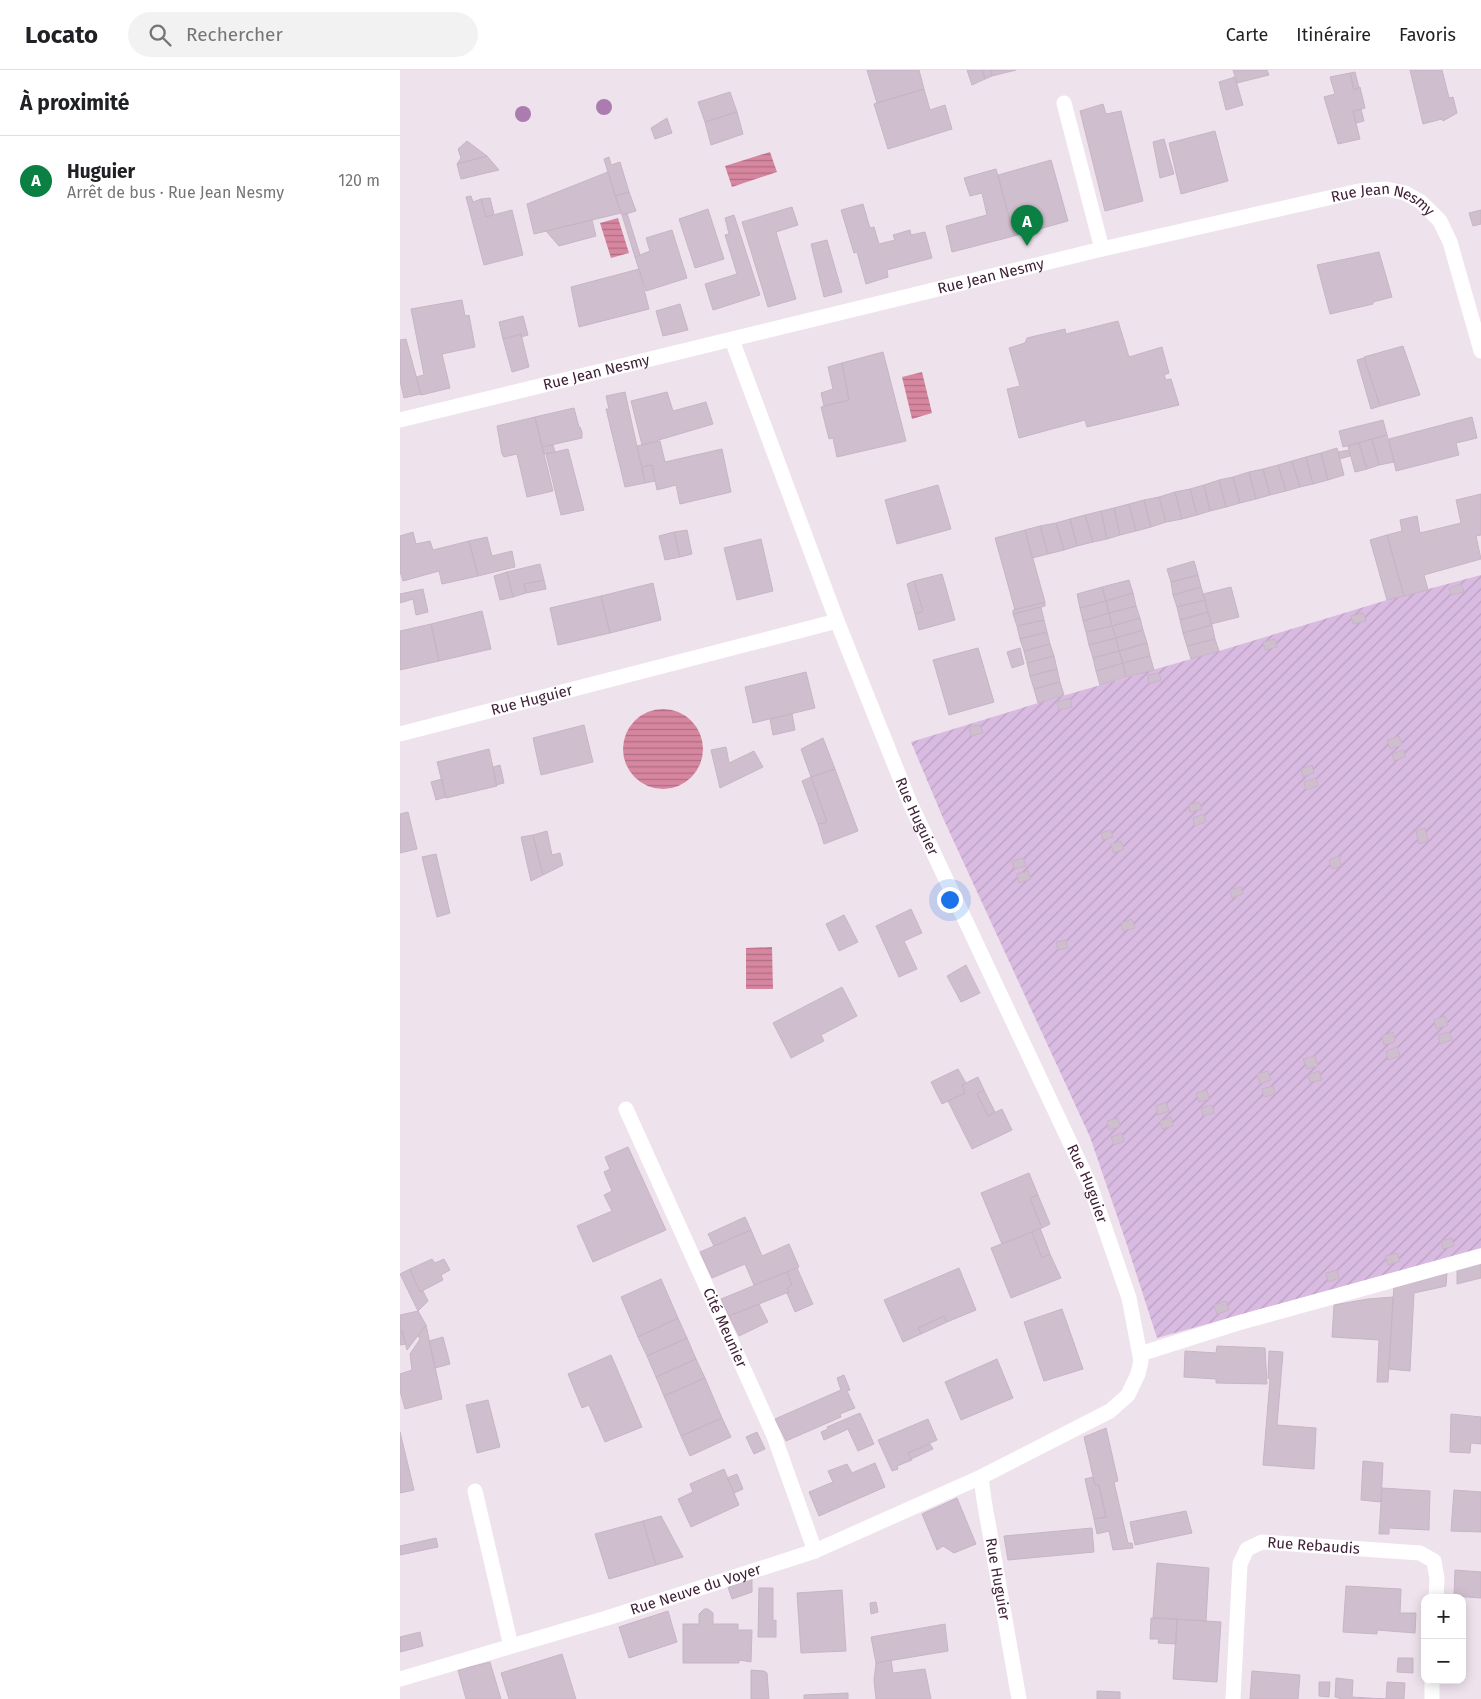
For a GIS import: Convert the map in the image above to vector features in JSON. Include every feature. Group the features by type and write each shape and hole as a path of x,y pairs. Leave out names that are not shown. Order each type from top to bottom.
{"street":[{"path":"1064,103 1102,249"},
{"name":"Rue Jean Nesmy","path":"400,420 1102,249 1359,191 1386,189 1405,193 1421,202 1440,221 1450,242 1481,351"},
{"name":"Rue Huguier","path":"732,340 838,621 910,803 1090,1185 1129,1298 1141,1361 1138,1374 1128,1395 1110,1411 982,1477 984,1500 1019,1699"},
{"name":"Rue Huguier","path":"400,734 838,621"},
{"name":"Cité Meunier","path":"626,1109 774,1436 815,1551"},
{"path":"1140,1354 1238,1323 1481,1256"},
{"name":"Rue Neuve du Voyer","path":"400,1679 608,1618 815,1551 982,1477"},
{"path":"474,1491 511,1646"},
{"name":"Rue Rebaudis","path":"1233,1699 1240,1564 1247,1549 1262,1542 1420,1553 1434,1561 1437,1579 1436,1594"},
{"path":"1432,1684 1432,1699"}],"shaded area":[{"path":"770,152 777,172 732,187 725,166"},
{"path":"618,218 629,253 611,258 600,223"},
{"path":"922,372 932,413 912,419 902,377"},
{"path":"1481,575 1481,1248 1157,1338 1090,1137 943,818 911,742 1387,600"},
{"path":"663,709 678,712 691,721 700,734 703,749 700,764 691,777 678,786 663,789 648,786 635,777 626,764 623,749 626,734 635,721 648,712"},
{"path":"772,947 773,989 746,989 746,948"}],"building":[{"path":"867,70 919,70 924,89 877,103"},
{"path":"967,70 982,70 985,79 972,85"},
{"path":"982,70 991,70 992,76 985,79"},
{"path":"991,70 1016,70 992,76"},
{"path":"1233,70 1267,70 1269,75 1237,83"},
{"path":"1410,70 1442,70 1449,98 1453,97 1457,113 1443,121 1442,119 1423,124"},
{"path":"1355,72 1359,88 1354,90 1350,73"},
{"path":"1350,73 1354,90 1360,87 1365,108 1353,111 1360,139 1338,144 1324,97 1335,94 1330,77"},
{"path":"1235,77 1243,105 1226,110 1219,82"},
{"path":"924,89 930,110 945,105 952,129 888,149 874,104"},
{"path":"730,92 737,112 705,122 698,102"},
{"path":"1103,104 1106,114 1121,111 1143,201 1105,211 1080,111"},
{"path":"1361,109 1364,121 1356,123 1353,111"},
{"path":"737,112 743,134 711,145 705,122"},
{"path":"667,118 672,133 655,139 651,128"},
{"path":"1215,131 1228,181 1181,194 1169,143"},
{"path":"1164,139 1174,174 1160,178 1153,142"},
{"path":"467,141 487,156 457,164 461,158 458,149"},
{"path":"487,156 499,170 461,179 457,164"},
{"path":"609,157 611,165 620,162 629,192 615,196 604,159"},
{"path":"1051,160 1068,221 1014,236 998,175"},
{"path":"996,169 1014,236 952,252 946,226 987,215 982,193 970,196 964,178"},
{"path":"608,172 621,213 534,234 527,204"},
{"path":"629,192 636,211 622,215 615,196"},
{"path":"471,196 473,202 481,199 486,217 512,210 523,255 484,265 466,197"},
{"path":"490,198 494,214 486,217 481,199"},
{"path":"863,204 870,228 874,227 879,244 895,240 893,235 910,230 911,235 925,232 932,258 887,270 888,277 866,284 857,252 854,253 841,210"},
{"path":"792,207 798,225 776,232 796,299 768,307 742,222"},
{"path":"708,209 724,259 695,268 679,219"},
{"path":"1481,210 1481,224 1473,226 1469,213"},
{"path":"627,213 640,255 635,257 622,215"},
{"path":"734,215 760,295 713,310 705,284 737,274 725,235 729,234 725,218"},
{"path":"592,220 596,236 559,246 546,231"},
{"path":"672,230 687,278 646,291 635,257 650,251 646,238"},
{"path":"827,240 842,292 824,297 811,244"},
{"path":"1379,252 1392,297 1373,302 1373,304 1330,314 1317,265"},
{"path":"639,269 649,309 579,327 571,287"},
{"path":"462,300 465,316 469,315 475,347 442,354 450,388 421,395 416,377 424,375 411,309"},
{"path":"680,304 688,330 663,336 656,311"},
{"path":"523,316 528,335 521,337 521,334 503,339 499,322"},
{"path":"1118,321 1129,357 1162,347 1169,373 1164,375 1166,380 1171,379 1179,405 1087,427 1085,420 1019,438 1007,389 1020,386 1009,348 1025,343 1027,338 1065,329 1066,334"},
{"path":"521,334 529,367 512,372 503,339"},
{"path":"406,339 421,394 404,398 400,381 400,340"},
{"path":"1403,346 1420,395 1380,406 1364,357"},
{"path":"883,352 906,441 837,457 833,438 829,439 821,407 849,400 842,363"},
{"path":"1364,358 1380,406 1371,409 1357,360"},
{"path":"842,363 849,400 824,406 821,393 833,389 828,367"},
{"path":"625,392 645,483 625,487 606,409 609,409 606,396"},
{"path":"667,392 673,411 706,402 713,424 642,445 631,401"},
{"path":"574,408 582,432 582,438 542,447 535,417"},
{"path":"535,417 553,491 527,497 517,454 504,457 497,426"},
{"path":"1472,417 1477,438 1456,443 1459,455 1396,471 1389,439"},
{"path":"1383,420 1387,435 1343,447 1339,431"},
{"path":"1387,435 1394,462 1379,465 1372,439"},
{"path":"1372,439 1379,465 1367,469 1359,443"},
{"path":"660,441 665,462 722,449 731,492 680,504 676,485 657,490 652,465 642,467 637,446"},
{"path":"1359,443 1367,469 1355,472 1348,446"},
{"path":"553,445 555,452 544,454 542,447"},
{"path":"1337,448 1344,475 1328,480 1321,453"},
{"path":"568,449 584,510 561,515 546,454"},
{"path":"1349,450 1350,456 1340,459 1338,452"},
{"path":"1321,453 1328,480 1313,484 1306,457"},
{"path":"1306,457 1313,484 1300,487 1292,461"},
{"path":"1292,461 1300,487 1286,491 1278,465"},
{"path":"652,465 655,481 645,483 642,467"},
{"path":"1278,465 1286,491 1270,495 1263,469"},
{"path":"1263,469 1270,495 1256,499 1249,472"},
{"path":"1249,472 1256,499 1240,503 1233,477"},
{"path":"1233,477 1240,503 1226,507 1219,480"},
{"path":"1219,480 1226,507 1210,511 1204,485"},
{"path":"938,485 951,529 897,544 885,500"},
{"path":"1204,485 1210,511 1197,515 1190,489"},
{"path":"1190,489 1197,515 1182,519 1175,492"},
{"path":"1175,492 1182,519 1166,522 1159,497"},
{"path":"1481,494 1481,535 1476,536 1481,559 1424,575 1428,590 1404,596 1387,535 1402,531 1400,520 1417,516 1420,533 1461,523 1456,500"},
{"path":"1159,497 1166,522 1151,527 1144,500"},
{"path":"1144,500 1151,527 1136,531 1129,504"},
{"path":"1129,504 1136,531 1120,535 1114,508"},
{"path":"1114,508 1120,535 1107,539 1101,511"},
{"path":"1101,511 1107,539 1093,542 1085,515"},
{"path":"1085,515 1093,542 1077,546 1070,519"},
{"path":"1070,519 1077,546 1064,550 1056,523"},
{"path":"1056,523 1064,550 1048,554 1040,526"},
{"path":"1040,526 1048,554 1032,558 1025,530"},
{"path":"687,530 692,554 680,557 674,532"},
{"path":"1025,530 1045,602 1015,610 995,538"},
{"path":"413,532 416,544 430,541 433,550 469,541 478,576 442,584 439,571 403,581 400,571 400,536"},
{"path":"674,532 680,557 665,560 659,536"},
{"path":"1387,535 1404,596 1387,600 1370,540"},
{"path":"487,537 492,556 512,551 515,567 478,576 469,541"},
{"path":"761,539 773,591 737,600 724,548"},
{"path":"1194,561 1198,575 1171,582 1167,569"},
{"path":"540,564 544,580 524,584 526,593 513,597 507,572"},
{"path":"507,572 513,597 500,600 494,576"},
{"path":"942,574 955,620 919,630 915,614 923,611 914,581"},
{"path":"1198,575 1201,587 1173,595 1171,582"},
{"path":"544,580 546,589 526,593 524,584"},
{"path":"1129,580 1133,593 1106,601 1102,587"},
{"path":"914,581 923,611 915,614 907,584"},
{"path":"653,583 661,620 610,633 601,596"},
{"path":"1461,584 1464,592 1451,595 1449,588"},
{"path":"1102,587 1106,601 1080,608 1077,594"},
{"path":"1201,587 1205,600 1177,607 1173,595"},
{"path":"1231,587 1239,617 1211,624 1203,594"},
{"path":"423,589 428,612 416,615 413,599 400,603 400,594"},
{"path":"1133,593 1136,606 1109,613 1106,601"},
{"path":"601,596 610,633 558,645 550,608"},
{"path":"1205,600 1208,612 1180,620 1177,607"},
{"path":"1106,601 1109,613 1083,621 1080,608"},
{"path":"1045,602 1045,606 1013,614 1013,610"},
{"path":"1136,606 1140,618 1112,626 1109,613"},
{"path":"1041,607 1044,620 1017,626 1013,614"},
{"path":"482,611 491,649 439,661 431,624"},
{"path":"1208,612 1212,625 1183,633 1180,620"},
{"path":"1109,613 1112,626 1086,632 1083,621"},
{"path":"1363,613 1366,621 1353,624 1351,616"},
{"path":"1140,618 1143,630 1116,638 1112,626"},
{"path":"1044,620 1047,632 1020,639 1017,626"},
{"path":"431,624 439,661 400,670 400,631"},
{"path":"1212,625 1215,639 1187,646 1183,633"},
{"path":"1112,626 1116,638 1089,645 1086,632"},
{"path":"1143,630 1147,643 1119,651 1116,638"},
{"path":"1047,632 1050,644 1024,651 1020,639"},
{"path":"1116,638 1119,651 1093,658 1089,645"},
{"path":"1215,639 1219,651 1191,659 1187,646"},
{"path":"1275,639 1277,647 1265,650 1263,642"},
{"path":"1147,643 1150,656 1123,663 1119,651"},
{"path":"1050,644 1054,656 1027,663 1024,651"},
{"path":"978,648 994,702 949,715 933,660"},
{"path":"1020,648 1024,664 1012,668 1007,652"},
{"path":"1119,651 1123,663 1096,671 1093,658"},
{"path":"1054,656 1057,669 1030,676 1027,663"},
{"path":"1150,656 1154,670 1126,677 1123,663"},
{"path":"1123,663 1126,677 1100,685 1096,671"},
{"path":"1057,669 1060,682 1034,689 1030,676"},
{"path":"806,672 815,708 753,723 745,687"},
{"path":"1159,673 1161,680 1149,684 1148,675"},
{"path":"1060,682 1064,695 1038,703 1034,689"},
{"path":"1070,698 1072,707 1059,710 1057,702"},
{"path":"792,714 795,730 773,735 770,719"},
{"path":"584,725 593,762 541,775 533,738"},
{"path":"980,725 983,733 971,736 969,727"},
{"path":"1399,736 1402,745 1390,749 1387,740"},
{"path":"823,738 835,769 811,777 801,749"},
{"path":"726,747 729,763 754,751 763,767 720,788 711,750"},
{"path":"489,749 497,786 446,798 437,762"},
{"path":"1404,750 1405,757 1394,761 1392,754"},
{"path":"500,765 504,783 496,785 493,767"},
{"path":"1312,765 1314,773 1303,777 1301,769"},
{"path":"835,769 858,831 824,844 818,824 827,822 811,777"},
{"path":"811,777 827,822 818,824 802,781"},
{"path":"1316,778 1318,786 1306,790 1304,782"},
{"path":"442,779 446,797 436,800 431,782"},
{"path":"1199,802 1202,809 1190,812 1189,805"},
{"path":"408,812 417,849 400,853 400,814"},
{"path":"1204,814 1206,822 1194,826 1193,818"},
{"path":"1425,828 1428,841 1419,844 1416,831"},
{"path":"1111,830 1113,837 1103,840 1101,833"},
{"path":"547,831 552,855 560,853 563,865 543,875 533,835"},
{"path":"533,835 543,875 531,881 521,837"},
{"path":"1121,841 1124,849 1113,853 1111,844"},
{"path":"436,854 450,913 437,917 422,857"},
{"path":"1339,856 1341,866 1332,869 1329,860"},
{"path":"1023,858 1026,866 1014,869 1012,861"},
{"path":"1028,871 1031,879 1019,883 1017,874"},
{"path":"1241,887 1243,894 1232,898 1230,890"},
{"path":"911,909 922,933 904,941 917,969 899,977 876,926"},
{"path":"844,915 858,942 839,951 826,924"},
{"path":"1132,919 1135,928 1123,931 1121,923"},
{"path":"1066,940 1068,948 1058,950 1056,942"},
{"path":"966,965 980,993 961,1002 947,976"},
{"path":"842,987 857,1016 821,1035 824,1041 791,1058 773,1023"},
{"path":"1445,1016 1448,1025 1436,1029 1434,1020"},
{"path":"1393,1032 1395,1042 1384,1045 1382,1036"},
{"path":"1449,1032 1452,1040 1440,1044 1438,1035"},
{"path":"1397,1047 1400,1056 1388,1060 1386,1051"},
{"path":"1315,1056 1318,1066 1307,1069 1303,1059"},
{"path":"958,1069 966,1083 962,1085 965,1093 942,1104 931,1082"},
{"path":"1268,1071 1271,1080 1260,1084 1257,1074"},
{"path":"1319,1071 1322,1080 1310,1082 1308,1075"},
{"path":"978,1077 984,1090 977,1094 988,1116 1002,1109 1012,1130 972,1149 948,1101 965,1093 962,1085"},
{"path":"1273,1086 1275,1094 1264,1097 1262,1089"},
{"path":"984,1090 995,1112 988,1116 977,1094"},
{"path":"1207,1090 1209,1099 1199,1102 1196,1093"},
{"path":"1166,1102 1169,1111 1158,1115 1156,1106"},
{"path":"1212,1105 1214,1113 1203,1116 1201,1108"},
{"path":"1171,1117 1173,1126 1162,1129 1160,1121"},
{"path":"1118,1118 1120,1127 1109,1130 1107,1121"},
{"path":"1122,1133 1124,1141 1114,1145 1111,1137"},
{"path":"628,1147 666,1230 593,1262 577,1226 612,1211 604,1195 612,1191 604,1172 610,1169 605,1157"},
{"path":"1029,1173 1038,1195 1030,1198 1042,1228 1002,1244 981,1193"},
{"path":"1038,1195 1050,1224 1042,1228 1030,1198"},
{"path":"745,1217 751,1230 714,1246 708,1234"},
{"path":"1040,1228 1050,1254 1042,1258 1032,1232"},
{"path":"751,1230 762,1256 789,1244 799,1267 754,1285 745,1264 712,1278 700,1252"},
{"path":"1032,1232 1042,1258 1050,1254 1061,1278 1011,1298 991,1248"},
{"path":"1452,1238 1454,1246 1443,1249 1441,1241"},
{"path":"1397,1253 1400,1261 1388,1265 1385,1256"},
{"path":"432,1259 435,1263 444,1259 450,1270 441,1275 443,1280 420,1292 410,1269"},
{"path":"1481,1263 1481,1278 1457,1284 1457,1269"},
{"path":"797,1268 813,1304 795,1312 787,1293 789,1292 787,1288 792,1285 787,1272"},
{"path":"959,1268 976,1310 947,1322 944,1316 918,1328 921,1334 903,1342 884,1300"},
{"path":"410,1269 420,1292 423,1291 428,1301 418,1311 400,1274"},
{"path":"1337,1270 1339,1278 1328,1282 1326,1273"},
{"path":"787,1272 792,1285 787,1288 789,1292 729,1316 721,1299"},
{"path":"1447,1272 1446,1286 1414,1293 1410,1371 1389,1369 1394,1285"},
{"path":"661,1279 678,1318 638,1337 621,1297"},
{"path":"1393,1297 1388,1382 1377,1382 1379,1340 1332,1337 1334,1305"},
{"path":"1226,1301 1229,1310 1217,1314 1214,1305"},
{"path":"759,1304 768,1322 739,1336 729,1316"},
{"path":"1062,1309 1083,1369 1044,1381 1024,1322"},
{"path":"418,1311 426,1325 407,1350 402,1330 400,1331 400,1315"},
{"path":"944,1316 947,1322 921,1334 918,1328"},
{"path":"678,1318 687,1338 647,1356 638,1337"},
{"path":"426,1325 442,1399 405,1409 400,1391 400,1374 412,1370 410,1354 420,1339 418,1336"},
{"path":"402,1330 406,1344 400,1345 400,1331"},
{"path":"443,1337 450,1364 435,1368 429,1341"},
{"path":"687,1338 696,1359 656,1377 647,1356"},
{"path":"1217,1346 1265,1348 1267,1384 1216,1383 1216,1379 1184,1377 1185,1351 1216,1353"},
{"path":"1269,1351 1283,1352 1277,1425 1316,1428 1314,1469 1263,1465 1270,1379 1268,1378"},
{"path":"611,1355 642,1427 605,1442 589,1405 582,1408 568,1374"},
{"path":"696,1359 705,1378 664,1396 656,1377"},
{"path":"997,1359 1013,1398 961,1420 945,1382"},
{"path":"844,1375 850,1390 847,1391 855,1408 840,1414 841,1417 786,1441 775,1419 841,1390 837,1378"},
{"path":"705,1378 722,1418 681,1436 664,1396"},
{"path":"488,1400 500,1447 477,1453 466,1405"},
{"path":"860,1413 874,1444 858,1451 848,1429 824,1440 821,1432 828,1429 827,1427"},
{"path":"1451,1414 1481,1417 1481,1444 1471,1443 1470,1453 1450,1452"},
{"path":"722,1418 731,1437 690,1456 681,1436"},
{"path":"928,1419 937,1440 908,1453 912,1460 897,1466 898,1469 892,1471 878,1440"},
{"path":"1106,1428 1118,1481 1114,1482 1128,1543 1132,1543 1133,1548 1113,1550 1109,1531 1097,1534 1094,1519 1106,1517 1099,1485 1095,1485 1084,1437"},
{"path":"400,1432 414,1490 400,1493"},
{"path":"757,1432 765,1449 754,1454 746,1437"},
{"path":"930,1444 933,1449 911,1459 908,1453"},
{"path":"1363,1461 1383,1463 1381,1502 1361,1500"},
{"path":"875,1463 885,1487 819,1516 809,1492 833,1482 828,1471 847,1464 852,1473"},
{"path":"724,1469 739,1505 691,1527 678,1499 693,1492 690,1484"},
{"path":"737,1474 743,1489 734,1493 727,1478"},
{"path":"1093,1477 1095,1485 1099,1485 1106,1517 1094,1519 1085,1479"},
{"path":"1382,1488 1430,1491 1429,1530 1389,1528 1389,1534 1379,1534"},
{"path":"1454,1490 1481,1492 1481,1532 1451,1531"},
{"path":"957,1498 976,1544 954,1553 943,1546 937,1550 922,1514"},
{"path":"1186,1511 1192,1533 1135,1545 1130,1522"},
{"path":"661,1516 683,1557 656,1565 643,1521"},
{"path":"643,1521 656,1565 609,1579 595,1534"},
{"path":"1092,1528 1094,1552 1008,1560 1004,1536"},
{"path":"436,1538 438,1547 400,1555 400,1546"},
{"path":"1157,1563 1209,1568 1206,1621 1153,1618"},
{"path":"1455,1570 1481,1572 1481,1598 1466,1597 1466,1594 1454,1594"},
{"path":"752,1579 752,1592 732,1599 728,1587"},
{"path":"1346,1586 1401,1589 1400,1613 1416,1613 1415,1633 1377,1630 1377,1634 1343,1632"},
{"path":"759,1588 773,1588 773,1621 776,1620 776,1637 758,1637"},
{"path":"842,1590 846,1651 801,1653 797,1593"},
{"path":"876,1602 878,1612 871,1614 870,1603"},
{"path":"704,1609 708,1609 713,1613 713,1624 738,1624 738,1630 752,1630 751,1662 739,1660 739,1663 683,1663 683,1624 699,1624 699,1614"},
{"path":"668,1611 677,1642 629,1658 619,1627"},
{"path":"1151,1618 1177,1619 1176,1644 1158,1643 1159,1639 1150,1639"},
{"path":"1177,1619 1221,1622 1217,1682 1173,1679"},
{"path":"945,1624 948,1651 876,1663 871,1637"},
{"path":"420,1632 423,1646 400,1652 400,1637"},
{"path":"562,1654 576,1699 509,1699 501,1673"},
{"path":"1398,1658 1413,1658 1413,1673 1397,1672"},
{"path":"891,1660 893,1673 925,1669 931,1699 876,1699 874,1680 876,1663"},
{"path":"490,1662 501,1699 466,1699 458,1670"},
{"path":"751,1670 767,1673 769,1699 751,1699"},
{"path":"1252,1671 1300,1675 1298,1699 1250,1699"},
{"path":"1336,1678 1353,1680 1352,1697 1386,1699 1342,1699 1335,1697"},
{"path":"1319,1682 1330,1682 1329,1697 1319,1696"},
{"path":"1387,1682 1405,1683 1404,1699 1386,1699"},
{"path":"1097,1691 1120,1692 1120,1699 1097,1699"},
{"path":"848,1693 848,1699 804,1699 804,1695"}],"place":[{"name":"Huguier","path":"1027,246"}]}
